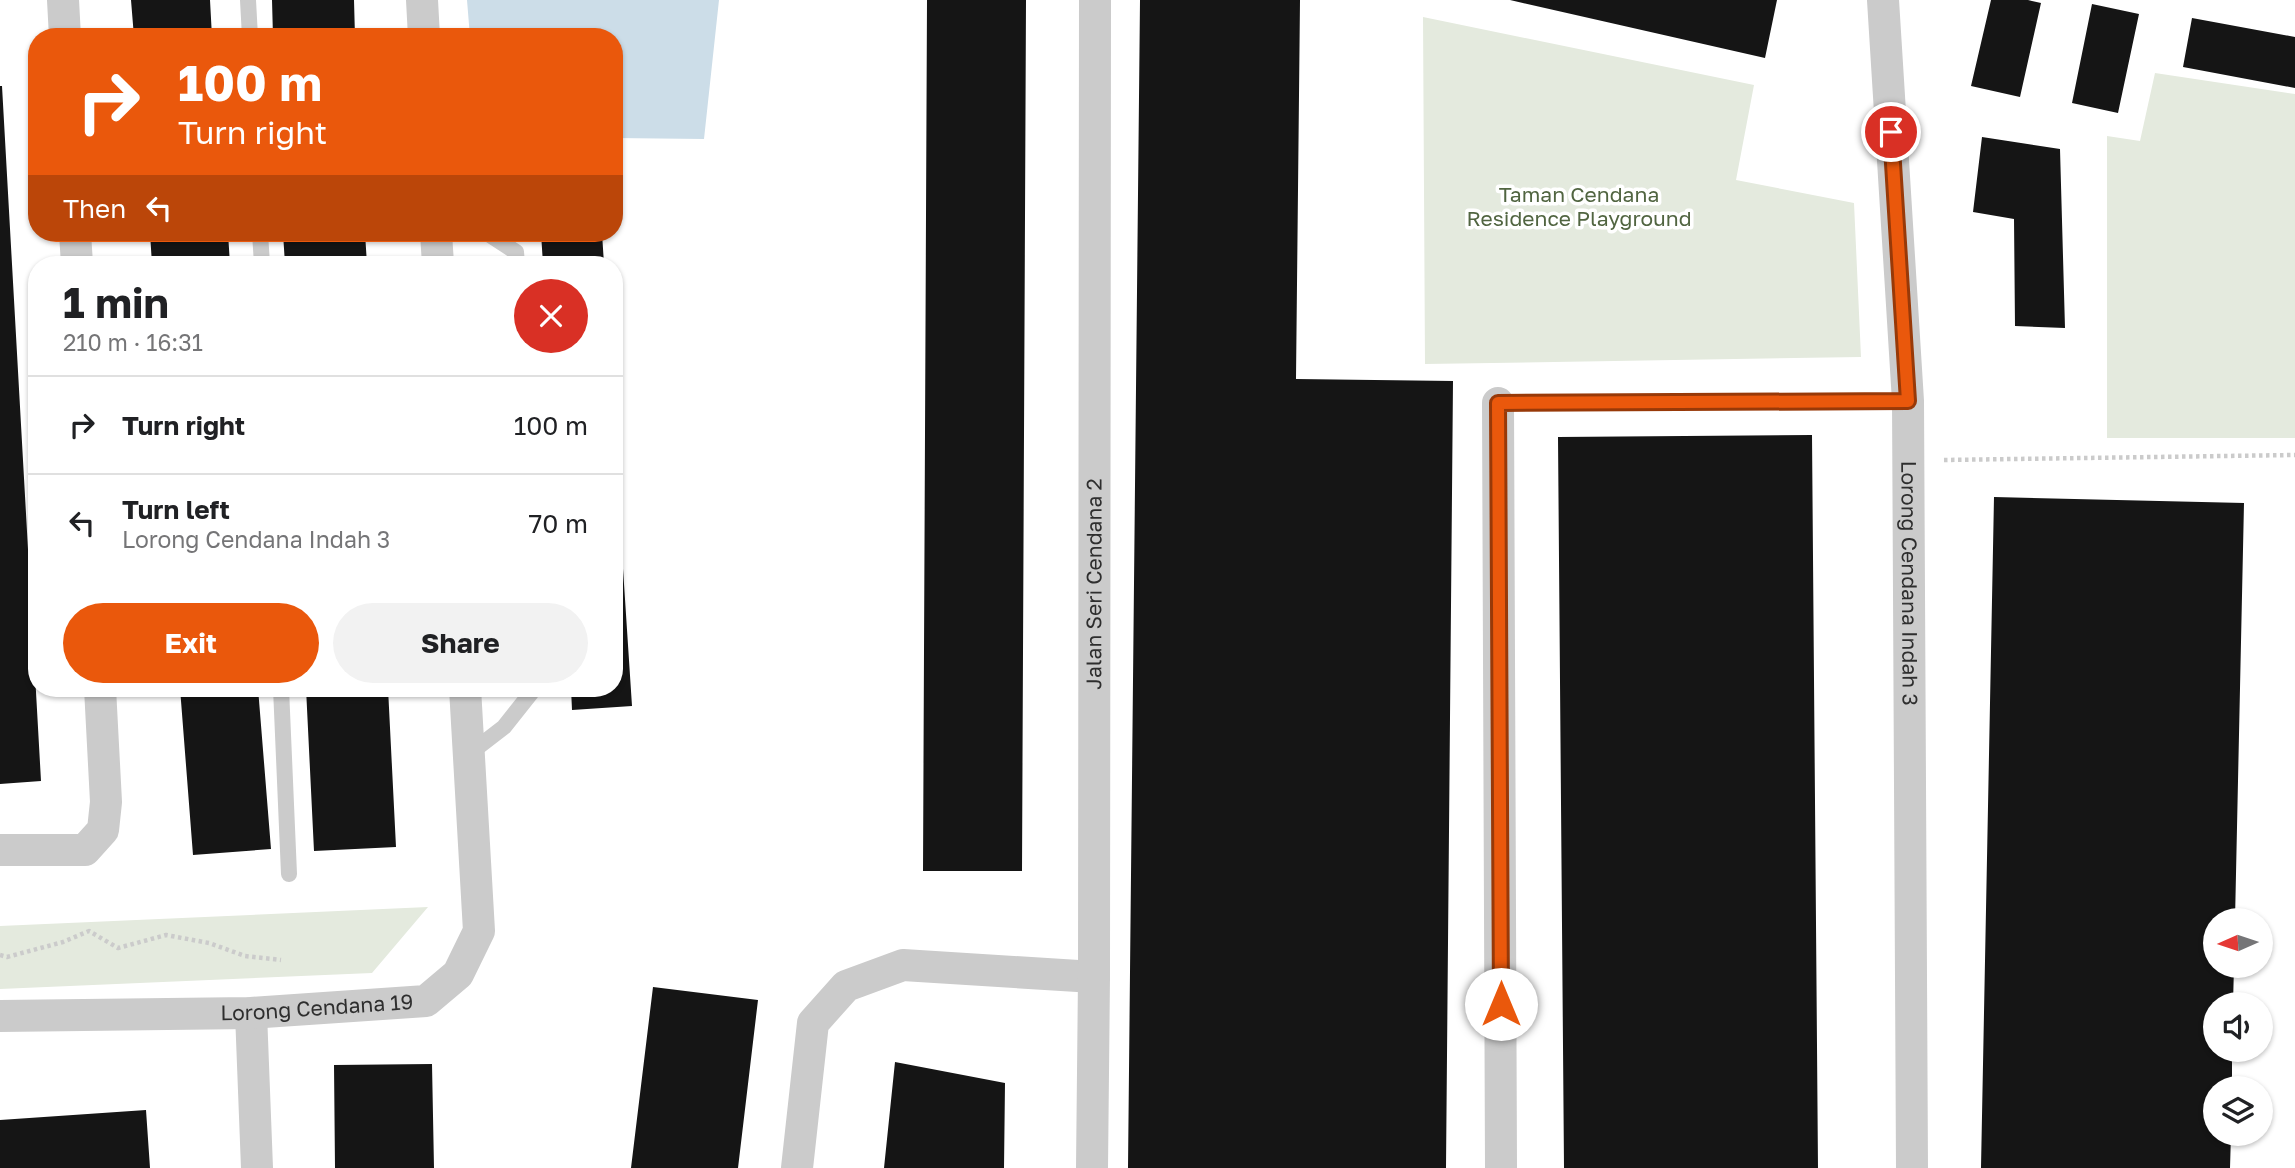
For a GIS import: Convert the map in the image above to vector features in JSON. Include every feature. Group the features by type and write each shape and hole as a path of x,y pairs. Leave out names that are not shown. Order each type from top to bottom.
{"street":[{"path":"63,0 65,28"},
{"path":"422,0 424,28"},
{"name":"Jalan Seri Cendana 2","path":"1092,1168 1095,0"},
{"name":"Lorong Cendana Indah 3","path":"1883,0 1908,401 1912,1168"},
{"path":"1498,403 1501,1168"},
{"path":"0,850 85,850 103,830 107,802 101,697"},
{"name":"Lorong Cendana 19","path":"0,1016 251,1013 426,1000 458,974 479,931 466,697"},
{"path":"797,1168 813,1023 846,986 903,965 1094,977"},
{"path":"251,1013 257,1168"}],"lane":[{"path":"248,0 250,28"},
{"path":"500,242 516,256"},
{"path":"1498,403 1908,401"},
{"path":"281,697 289,874"},
{"path":"469,754 504,727 528,697"}],"path":[{"path":"1908,460 2295,455"},
{"path":"0,956 7,957 63,942 89,930 117,948 166,935 209,943 245,956 281,960"}],"green space":[{"name":"Taman Cendana Residence Playground","path":"1423,17 1754,85 1736,180 1854,203 1861,357 1425,364"},
{"path":"2155,73 2295,94 2295,438 2107,438 2107,136 2140,141"},
{"path":"428,907 372,973 0,989 0,926"}],"water":[{"path":"467,0 719,0 704,139 623,138 623,28 469,28"}],"building":[{"path":"131,0 210,0 212,28 133,28"},
{"path":"272,0 354,0 355,28 273,28"},
{"path":"927,0 1026,0 1022,871 923,871"},
{"path":"1140,0 1300,0 1296,379 1453,381 1446,1168 1128,1168"},
{"path":"1510,0 1777,0 1765,58"},
{"path":"1991,0 2028,0 2041,3 2020,97 1971,86"},
{"path":"2092,4 2139,14 2118,113 2072,103"},
{"path":"2192,18 2295,37 2295,88 2183,67"},
{"path":"2,86 28,549 28,697 36,697 41,781 0,784"},
{"path":"1982,137 2060,149 2065,328 2015,326 2014,219 1973,212"},
{"path":"151,242 229,242 229,256 151,256"},
{"path":"284,242 366,242 366,256 284,256"},
{"path":"542,242 603,242 603,256 542,256"},
{"path":"1812,435 1818,1168 1564,1168 1558,437"},
{"path":"1994,497 2244,503 2235,908 2203,908 2203,978 2234,978 2233,992 2203,992 2203,1062 2232,1062 2232,1076 2203,1076 2203,1146 2231,1146 2230,1168 1981,1168"},
{"path":"623,569 632,706 572,710 571,697 623,697"},
{"path":"181,697 259,697 271,849 193,855"},
{"path":"306,697 388,697 396,847 314,851"},
{"path":"653,987 758,1000 738,1168 631,1168"},
{"path":"895,1062 1005,1083 1004,1168 884,1168"},
{"path":"432,1064 434,1168 335,1168 334,1065"},
{"path":"146,1110 150,1168 0,1168 0,1120"}],"route":[{"path":"1501,1004 1498,403 1908,401 1891,132"}]}
